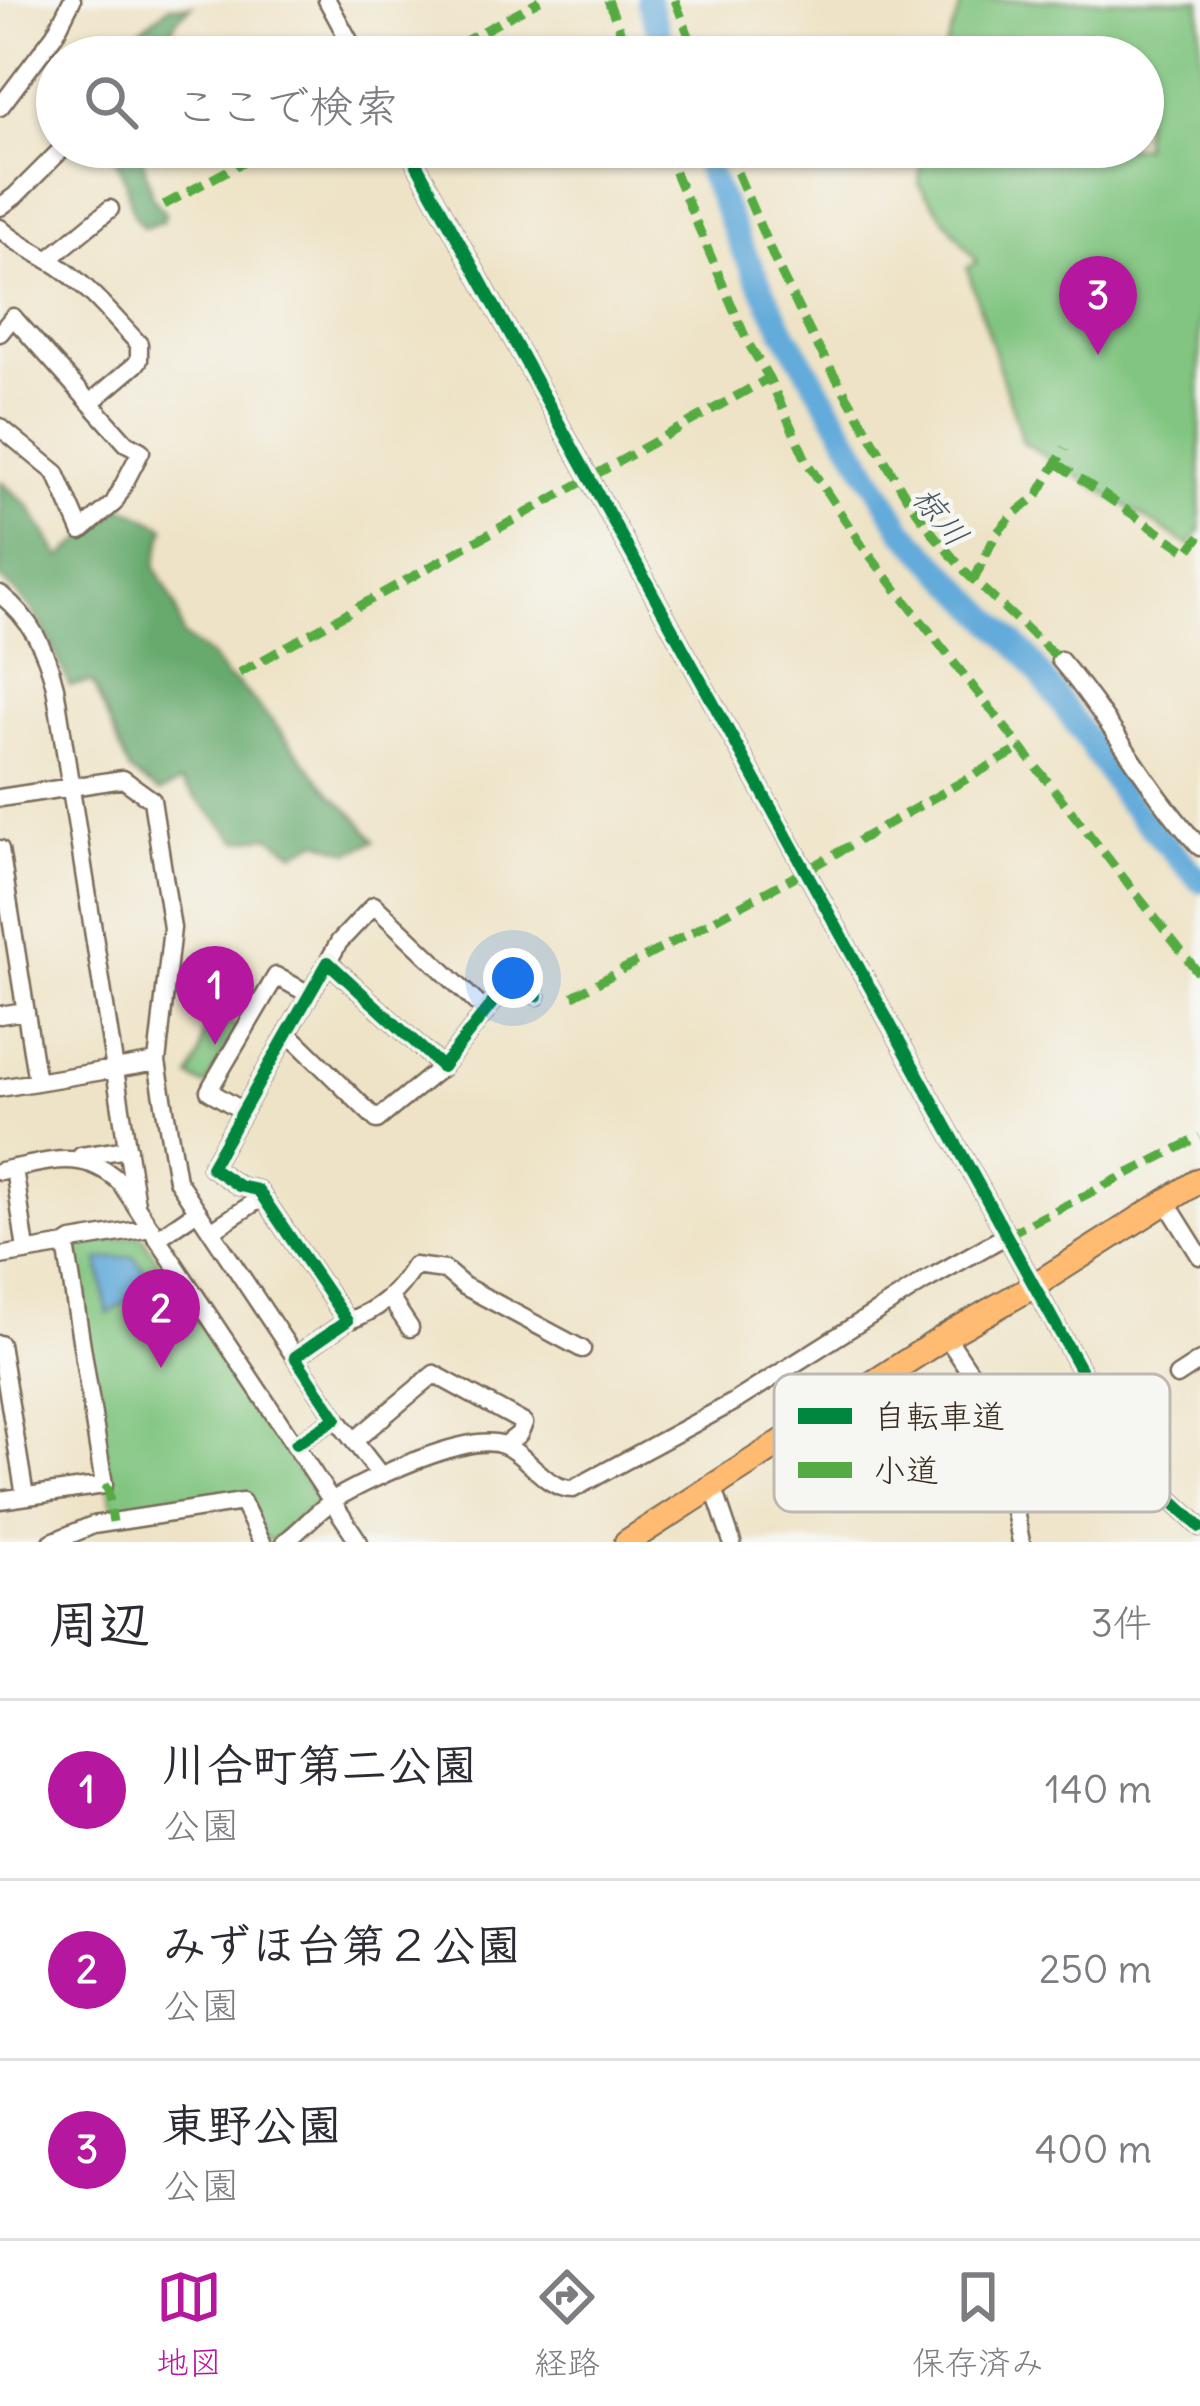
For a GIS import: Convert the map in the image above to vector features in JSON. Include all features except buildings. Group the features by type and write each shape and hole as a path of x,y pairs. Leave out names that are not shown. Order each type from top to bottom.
{"highway":[{"path":"887,1374 1200,1180"},
{"path":"627,1542 774,1447"}],"street":[{"path":"54,36 72,0"},
{"path":"326,0 346,36"},
{"path":"0,107 36,60"},
{"path":"0,206 43,168"},
{"path":"419,168 1084,1374"},
{"path":"48,260 110,209"},
{"path":"0,228 87,288 140,344 135,365 90,403"},
{"path":"0,333 13,317 126,443 141,451 114,503 81,531 56,473 0,427"},
{"path":"0,594 20,610 51,670 136,1204"},
{"path":"1060,660 1163,804 1200,847"},
{"path":"0,798 123,779 152,800 172,928 157,1062 177,1180 336,1418 381,1476"},
{"path":"0,849 7,941 37,1082"},
{"path":"347,1321 258,1190 239,1186 211,1167 339,941 374,905 485,1011"},
{"path":"328,962 442,1067"},
{"path":"243,1111 209,1091 212,1085 276,976 309,994"},
{"path":"288,1033 377,1120 434,1076 512,978 537,996"},
{"path":"0,1015 25,1011"},
{"path":"0,1088 157,1062"},
{"path":"26,1250 7,1170 128,1149"},
{"path":"61,1159 83,1159 108,1171 136,1204 359,1542"},
{"path":"211,1231 263,1197"},
{"path":"1165,1200 1200,1256"},
{"path":"0,1256 72,1241 155,1233 197,1211"},
{"path":"778,1374 1007,1235"},
{"path":"0,1500 104,1485 66,1245"},
{"path":"296,1357 390,1298 415,1266 445,1270 464,1286 582,1349"},
{"path":"390,1298 410,1328"},
{"path":"946,1336 971,1374"},
{"path":"0,1343 25,1496"},
{"path":"1177,1376 1200,1361"},
{"path":"355,1440 434,1374 524,1423 505,1445"},
{"path":"285,1542 332,1501 425,1457 482,1441 505,1445 561,1490 573,1490 774,1377"},
{"path":"296,1444 336,1418"},
{"path":"713,1486 732,1542"},
{"path":"1170,1499 1200,1527"},
{"path":"52,1542 93,1525 242,1502 262,1542"},
{"path":"1015,1512 1021,1542"}],"green space":[{"path":"963,0 1200,0 1200,530 1190,546 1023,442 967,268 977,262 919,185 921,168 1164,168 1164,36 950,36"},
{"path":"170,6 192,6 177,19 168,36 132,36"},
{"path":"120,168 145,168 152,197 165,213 163,221 144,228 139,223"},
{"path":"0,481 28,505 61,558 121,506 165,527 155,566 175,605 183,636 237,683 375,841 350,852 318,841 295,853 269,836 238,841 181,782 160,792 130,772 92,682 70,686 34,614 0,579"},
{"path":"208,1008 238,1027 205,1086 190,1077 199,1058"},
{"path":"141,1235 317,1499 273,1541 264,1538 244,1498 114,1518 74,1245"}],"water":[{"path":"133,1256 154,1283 108,1314 98,1260"}],"waterway":[{"name":"椋川","path":"648,0 660,36"},
{"name":"椋川","path":"707,168 784,331 903,530 1027,656 1126,800 1200,881"}],"marked path":[{"path":"474,36 540,0"},
{"path":"608,0 622,36"},
{"path":"675,0 689,36"},
{"path":"164,205 232,168"},
{"path":"673,168 748,343 808,464 863,547 1200,975"},
{"path":"735,168 814,340 907,498 966,573 1060,660"},
{"path":"239,673 769,378"},
{"path":"974,580 996,534 1038,495 1065,448"},
{"path":"1057,463 1188,552 1200,536"},
{"path":"573,996 1023,747"},
{"path":"1007,1235 1200,1137"},
{"path":"104,1485 113,1522"}],"cycle path":[{"path":"419,168 1083,1374"},
{"path":"296,1444 336,1418 295,1357 347,1321 258,1190 239,1186 211,1167 328,962 442,1067 512,978 537,996"},
{"path":"1170,1499 1200,1527"}],"place":[{"name":"東野公園","path":"1098,355"},
{"name":"川合町第二公園","path":"215,1045"},
{"name":"みずほ台第２公園","path":"161,1368"}]}
